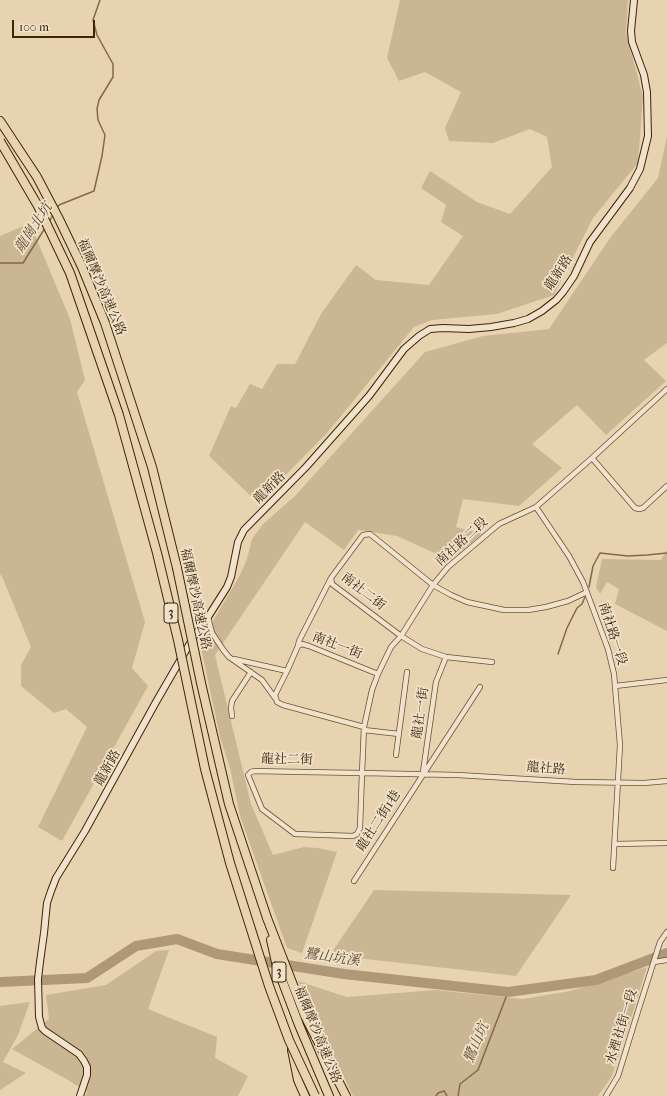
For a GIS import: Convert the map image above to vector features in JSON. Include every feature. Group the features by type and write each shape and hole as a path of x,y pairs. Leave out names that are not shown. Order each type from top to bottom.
{"highway":[{"name":"福爾摩沙高速公路","path":"0,121 37,177 58,217 82,267 105,322 152,467 177,568 201,683 229,804 267,918 277,967 299,1025 329,1096"},
{"name":"福爾摩沙高速公路","path":"0,141 38,206 70,273 119,415 158,553 205,769 230,863 269,986 289,1040 315,1096"},
{"path":"267,918 305,1016 346,1096"},
{"path":"289,1040 298,1080 305,1096"}],"street":[{"name":"龍新路","path":"80,1096 87,1075 87,1067 84,1061 79,1054 42,1028 39,1017 38,992 44,923 47,903 56,878 85,831 156,702 227,587 231,577 238,542 244,530 301,471 369,396 404,349 419,336 430,329 469,329 491,327 528,319 542,311 563,292 574,276 590,242 630,188 640,169 648,136 647,92 644,75 632,42 634,0"},
{"name":"南社路二段","path":"362,773 364,729 372,690 378,674 391,648 401,636 433,585 448,567 499,524 536,507 667,389"},
{"path":"592,458 635,508 643,508 667,486"},
{"name":"南社路一段","path":"536,507 569,556 583,582 608,648 614,674 620,745 614,868"},
{"name":"南社二街","path":"492,662 446,657 422,649 401,636 332,584 331,578 363,535 370,534 433,585 467,602 504,610 528,610 568,601 587,592"},
{"path":"298,646 299,641 331,578"},
{"path":"208,617 214,638 231,658 262,680 277,702 282,705 364,729 398,734"},
{"name":"南社一街","path":"275,699 275,695 298,646 302,644 378,674"},
{"name":"龍社一街","path":"423,774 436,682 446,657"},
{"path":"231,658 287,672"},
{"path":"232,716 232,701 251,672"},
{"path":"396,755 407,672"},
{"path":"615,686 667,680"},
{"name":"龍社二街1巷","path":"354,881 480,687"},
{"name":"龍社二街","path":"362,773 360,828 357,834 353,836 295,834 262,809 248,775 250,772 254,771 423,774"},
{"name":"龍社路","path":"423,774 516,778 546,781 618,783 667,781"},
{"path":"615,844 667,843"},
{"name":"水裡社街一段","path":"606,1096 622,1066 638,1008 660,942 667,932"},
{"path":"654,962 667,960"}],"shaded area":[{"path":"400,0 628,0 626,32 643,97 638,163 593,218 554,295 497,314 432,320 414,327 327,433 258,503 209,456 231,406 236,408 250,384 262,389 277,364 295,364 321,314 356,265 376,280 429,285 463,236 441,222 446,205 421,188 430,171 477,202 510,214 552,167 547,137 530,129 493,143 449,141 445,128 461,92 425,72 399,81 387,58"},
{"path":"667,136 667,343 644,360 666,381 606,435 577,405 532,444 562,468 519,506 463,499 456,527 482,534 450,560 397,536 358,530 344,550 305,522 215,655 251,804 273,855 304,847 337,852 302,953 287,948 240,816 230,768 220,737 200,643 240,575 247,559 252,539 263,524 295,496 425,352 483,336 549,329 610,238 658,178"},
{"path":"30,223 70,319 85,380 77,392 145,622 132,668 148,686 62,841 38,827 87,727 66,709 54,713 21,686 21,665 31,647 1,574 0,577 0,236"},
{"path":"667,550 667,631 615,604 619,589 607,582 600,594 596,587 602,559 661,560"},
{"path":"374,890 571,895 516,976 330,955"},
{"path":"169,950 148,1009 217,1037 215,1058 248,1076 238,1096 85,1096 87,1092 12,1049 49,1019 46,995 106,985 156,951"},
{"path":"647,967 612,1076 598,1096 353,1096 298,981 347,997 435,990 523,999 570,991"},
{"path":"30,1002 18,1035 3,1062 26,1073 0,1090 0,1006"}],"waterway":[{"name":"龍崗北坑","path":"57,208 59,205 94,191 102,156 105,135 98,120 97,109 99,100 113,77 113,64 97,35 93,20 100,0"},
{"name":"龍崗北坑","path":"49,222 53,215"},
{"name":"龍崗北坑","path":"0,263 23,263 45,228"},
{"path":"589,587 593,566 600,553 628,556 667,553"},
{"path":"558,654 567,628 577,608 582,604 585,597"},
{"name":"鷺山坑溪","path":"0,982 87,978 136,946 177,939 217,954 344,974 508,992 596,980 667,953"},
{"name":"鷺山坑","path":"458,1096 460,1084 478,1070 508,992"},
{"name":"鷺山坑","path":"436,1096 438,1093 444,1091 447,1096"}]}
